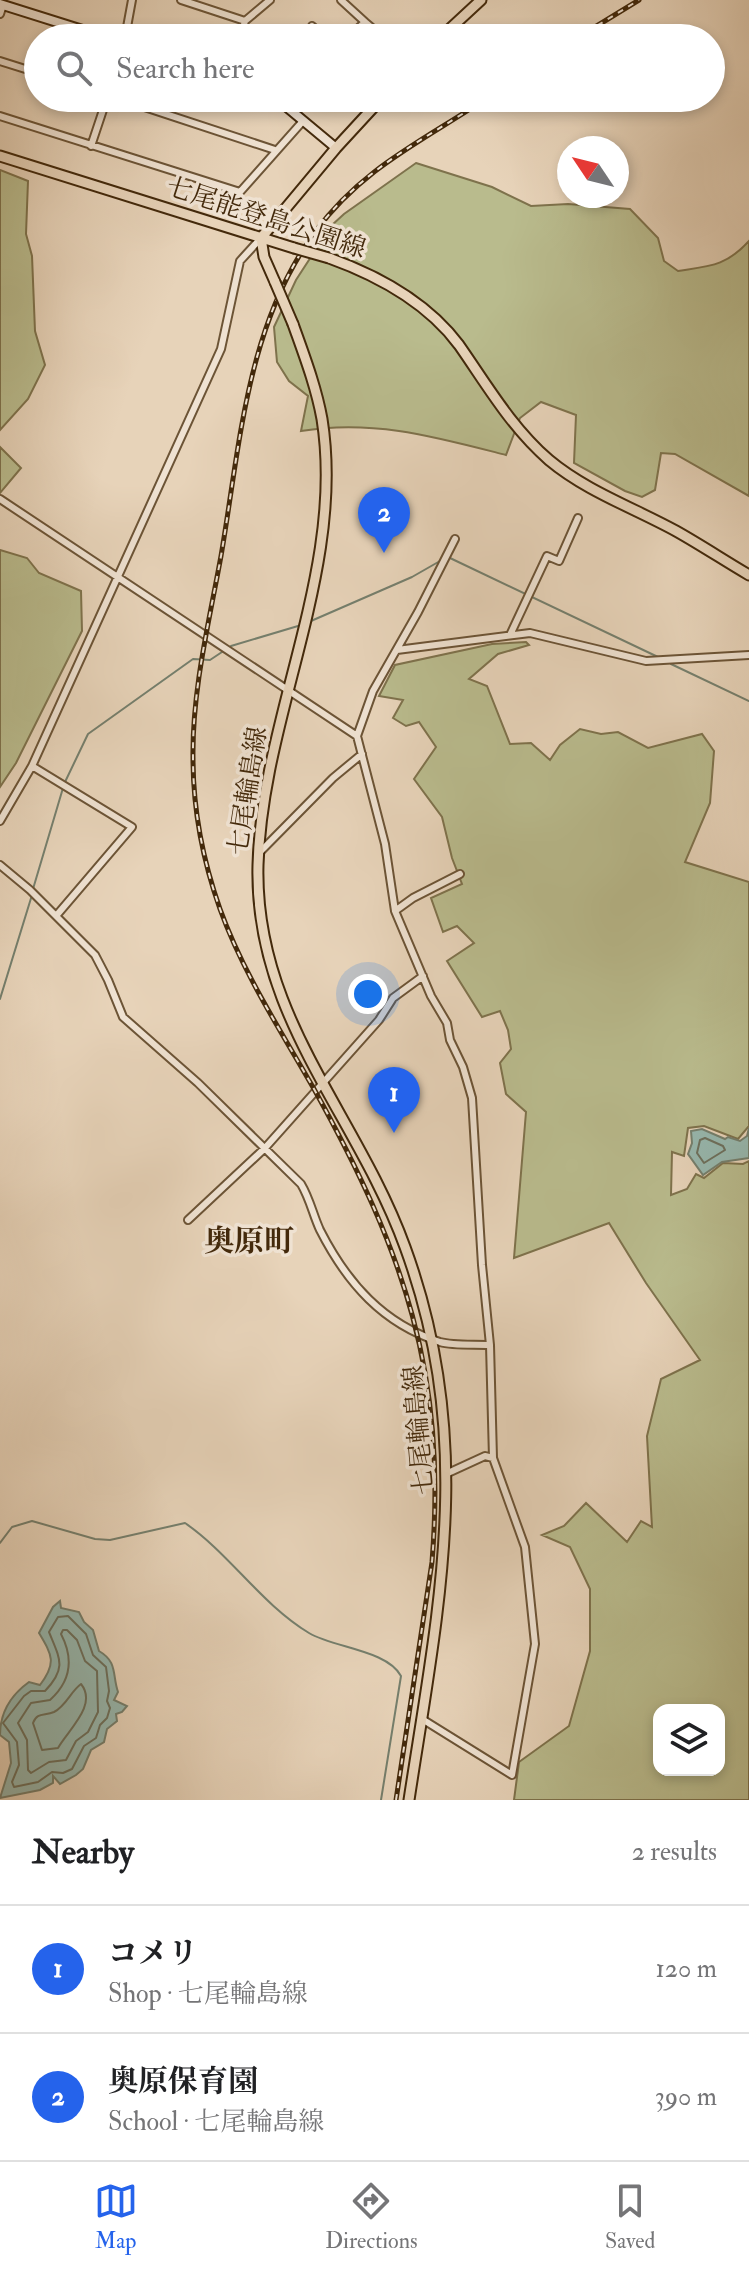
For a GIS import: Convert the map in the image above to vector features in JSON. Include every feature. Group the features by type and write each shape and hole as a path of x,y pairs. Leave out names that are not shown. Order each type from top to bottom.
{"main road":[{"path":"455,24 481,0"},
{"path":"261,238 369,112"},
{"name":"七尾能登島公園線","path":"0,156 329,258 391,285 434,317 458,344 516,427 549,460 571,476 676,531 749,575"},
{"name":"七尾輪島線","path":"261,238 263,252 316,389 322,421 325,492 321,546 266,787 259,853 260,897 268,957 294,1031 390,1209 414,1272 442,1391 448,1473 446,1548 409,1800"}],"street":[{"path":"128,24 132,0"},
{"path":"181,0 245,21"},
{"path":"198,6 206,0"},
{"path":"244,24 270,0"},
{"path":"341,0 367,24"},
{"path":"1,8 58,24"},
{"path":"0,61 24,69"},
{"path":"91,146 102,112"},
{"path":"160,112 275,150"},
{"path":"292,112 336,148"},
{"path":"0,116 240,192 303,121"},
{"path":"0,821 32,766 221,349 240,261 261,238"},
{"path":"0,499 357,736"},
{"path":"510,635 547,556 559,561 578,518"},
{"path":"422,1719 512,1775 535,1644 525,1547 493,1458 490,1345 472,1098 463,1067 450,1040 447,1023 395,911 385,844 357,736 373,691 455,539"},
{"path":"397,650 530,633 646,661 749,655"},
{"path":"259,853 333,778 362,754"},
{"path":"32,766 132,827 56,916"},
{"path":"0,865 30,890 95,955 123,1017 301,1184 309,1196 320,1229 362,1293 396,1324 440,1342 490,1345"},
{"path":"395,911 460,874"},
{"path":"188,1220 265,1148 379,1020 393,998 423,976"},
{"path":"448,1473 485,1456 493,1458"}],"green space":[{"path":"416,163 492,187 531,206 630,209 658,238 664,261 678,271 717,264 733,256 749,241 749,496 675,454 661,453 655,490 642,497 625,491 574,463 576,415 541,402 520,418 506,455 429,436 379,429 354,427 301,431 308,396 289,381 277,362 274,327 296,280 331,226"},
{"path":"0,170 28,181 26,234 32,256 35,331 45,365 28,399 0,430"},
{"path":"0,447 21,468 0,493"},
{"path":"0,550 27,558 39,573 81,591 82,631 16,763 0,787"},
{"path":"526,642 529,645 498,654 469,679 487,686 510,744 531,743 550,760 560,745 580,729 601,734 618,732 648,748 702,734 714,751 710,803 685,862 749,882 749,1126 738,1139 704,1126 688,1128 684,1156 672,1152 671,1195 687,1189 696,1174 704,1178 723,1163 743,1164 749,1161 749,1800 514,1800 519,1762 569,1726 590,1651 590,1589 570,1547 542,1535 564,1526 586,1503 627,1542 641,1521 652,1527 647,1436 661,1379 700,1360 609,1223 514,1258 526,1112 506,1094 500,1063 511,1049 508,1030 500,1011 482,1017 447,961 474,943 457,926 443,932 431,898 462,884 442,817 414,779 436,747 419,722 406,726 393,718 403,700 379,696 395,665 492,644"}],"water":[{"path":"749,1128 749,1158 722,1162 703,1175 688,1154 692,1143 691,1131 702,1129 725,1139 740,1141 747,1136"},
{"path":"60,1601 61,1608 79,1612 93,1630 99,1651 113,1669 118,1692 114,1700 127,1706 116,1714 117,1721 107,1729 104,1742 91,1750 83,1769 76,1775 60,1784 53,1776 53,1783 40,1790 0,1798 11,1763 9,1742 0,1735 2,1719 17,1693 29,1682 40,1685 49,1671 50,1653 39,1633 53,1607"}],"waterway":[{"path":"450,558 658,657"},
{"path":"311,621 412,577 440,561"},
{"path":"65,782 88,734 193,659 210,660 231,646 298,626"},
{"path":"671,664 749,701"},
{"path":"33,889 63,788"},
{"path":"0,999 32,895"},
{"path":"0,1543 12,1527 32,1521 95,1539 110,1540 185,1523 217,1549 292,1621 320,1638 384,1660 401,1676 381,1800"}],"railway":[{"path":"600,24 639,0"},
{"path":"396,1800 432,1562 435,1494 433,1432 425,1372 395,1260 373,1205 346,1148 251,979 220,909 197,816 193,733 202,657 241,430 249,388 274,307 292,268 334,209 374,172 465,112"}],"place":[{"name":"奥原保育園","path":"384,553"},
{"name":"コメリ","path":"394,1133"}],"district":[{"name":"奥原町","path":"249,1241"}]}
